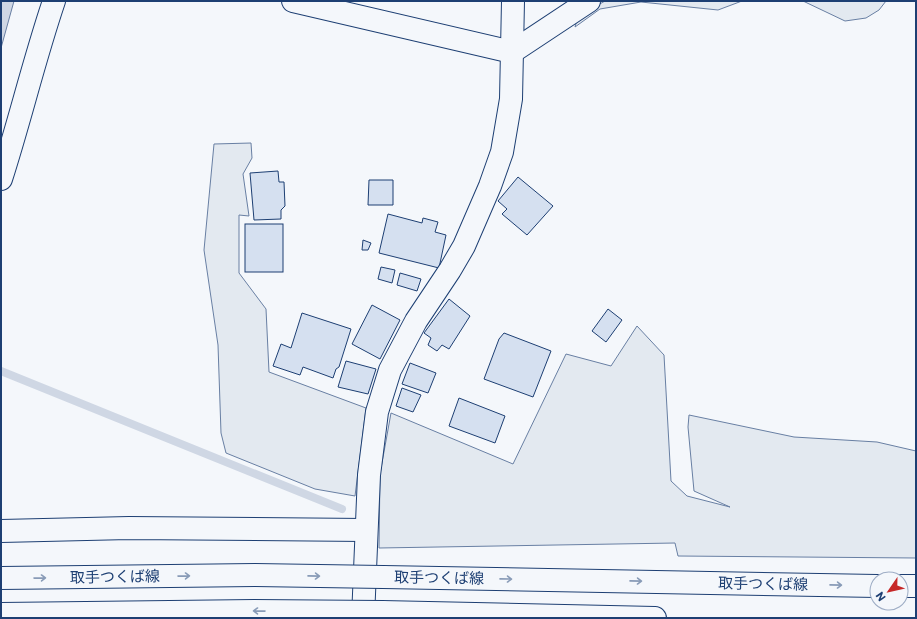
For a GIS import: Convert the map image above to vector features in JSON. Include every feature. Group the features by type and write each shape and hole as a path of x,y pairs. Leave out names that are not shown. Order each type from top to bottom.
{"main road":[{"path":"1,179 16,134 45,25 54,1"},
{"path":"293,1 512,52 589,1"},
{"path":"372,615 366,530 369,475 377,412 390,370 416,321 464,246 490,186 502,152 510,99 513,1"},
{"path":"1,531 129,528 366,530"},
{"name":"取手つくば線","path":"1,578 255,575 869,586"},
{"path":"1,614 254,611 372,615 655,618"}],"shaded area":[{"path":"1,1 14,1 1,48"},
{"path":"605,1 742,1 718,10 641,2 600,9 575,27 578,16"},
{"path":"803,1 886,1 879,10 866,18 845,21"},
{"path":"251,143 252,158 243,174 249,216 239,215 239,273 266,309 269,372 366,408 355,496 315,489 226,453 221,433 218,345 204,250 214,144"},
{"path":"637,326 664,355 671,481 687,496 730,507 694,491 688,427 689,415 794,437 877,442 916,451 916,558 678,556 675,543 379,548 380,474 391,413 513,464 566,354 611,366"}],"building":[{"path":"278,171 279,182 284,182 285,206 281,210 281,219 254,220 250,173"},
{"path":"518,177 553,206 527,235 502,214 507,209 498,201"},
{"path":"369,180 393,180 393,205 368,205"},
{"path":"388,214 422,223 423,218 438,222 435,232 446,235 439,268 379,253"},
{"path":"245,224 283,224 283,272 245,272"},
{"path":"363,240 371,243 368,250 362,250"},
{"path":"381,267 395,270 392,283 378,279"},
{"path":"400,273 421,279 417,291 397,285"},
{"path":"449,299 470,316 449,349 442,345 437,351 428,345 431,338 424,333"},
{"path":"372,305 400,320 380,359 352,344"},
{"path":"608,309 622,320 606,342 592,331"},
{"path":"302,313 351,329 339,367 336,369 333,378 303,367 300,375 273,366 281,344 291,348"},
{"path":"504,333 551,351 533,397 484,379 499,339"},
{"path":"346,361 376,369 368,394 338,387"},
{"path":"410,363 436,373 428,393 402,384"},
{"path":"402,388 421,395 413,412 396,406"},
{"path":"459,398 505,416 495,443 449,426"}],"waterway":[{"path":"1,371 342,509"}]}
